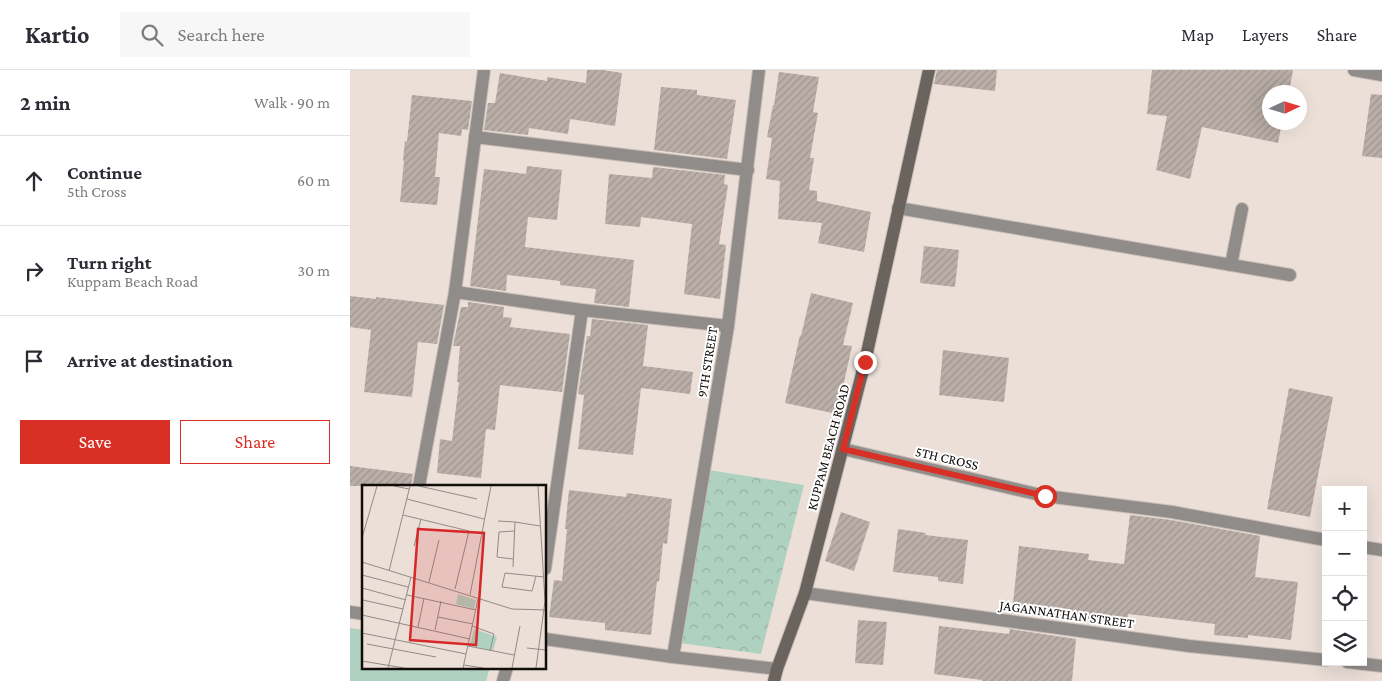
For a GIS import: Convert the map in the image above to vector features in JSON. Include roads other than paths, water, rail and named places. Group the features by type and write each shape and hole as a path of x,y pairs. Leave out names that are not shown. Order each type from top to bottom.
{"street":[{"path":"419,485 455,292 484,70"},
{"name":"9TH STREET","path":"673,657 728,326 759,70"},
{"name":"KUPPAM BEACH ROAD","path":"775,675 805,592 843,449 865,362 929,70"},
{"path":"1354,70 1382,75"},
{"path":"475,136 748,170"},
{"path":"898,208 1290,275"},
{"path":"1231,266 1242,209"},
{"path":"455,292 582,310 728,326"},
{"path":"546,562 582,310"},
{"name":"5TH CROSS","path":"843,449 1045,496 1172,512 1322,539"},
{"path":"1367,548 1382,550"},
{"name":"JAGANNATHAN STREET","path":"805,592 1189,646 1322,660"},
{"path":"546,639 673,657 775,675"},
{"path":"1367,664 1382,666"},
{"path":"503,681 507,668"}]}
